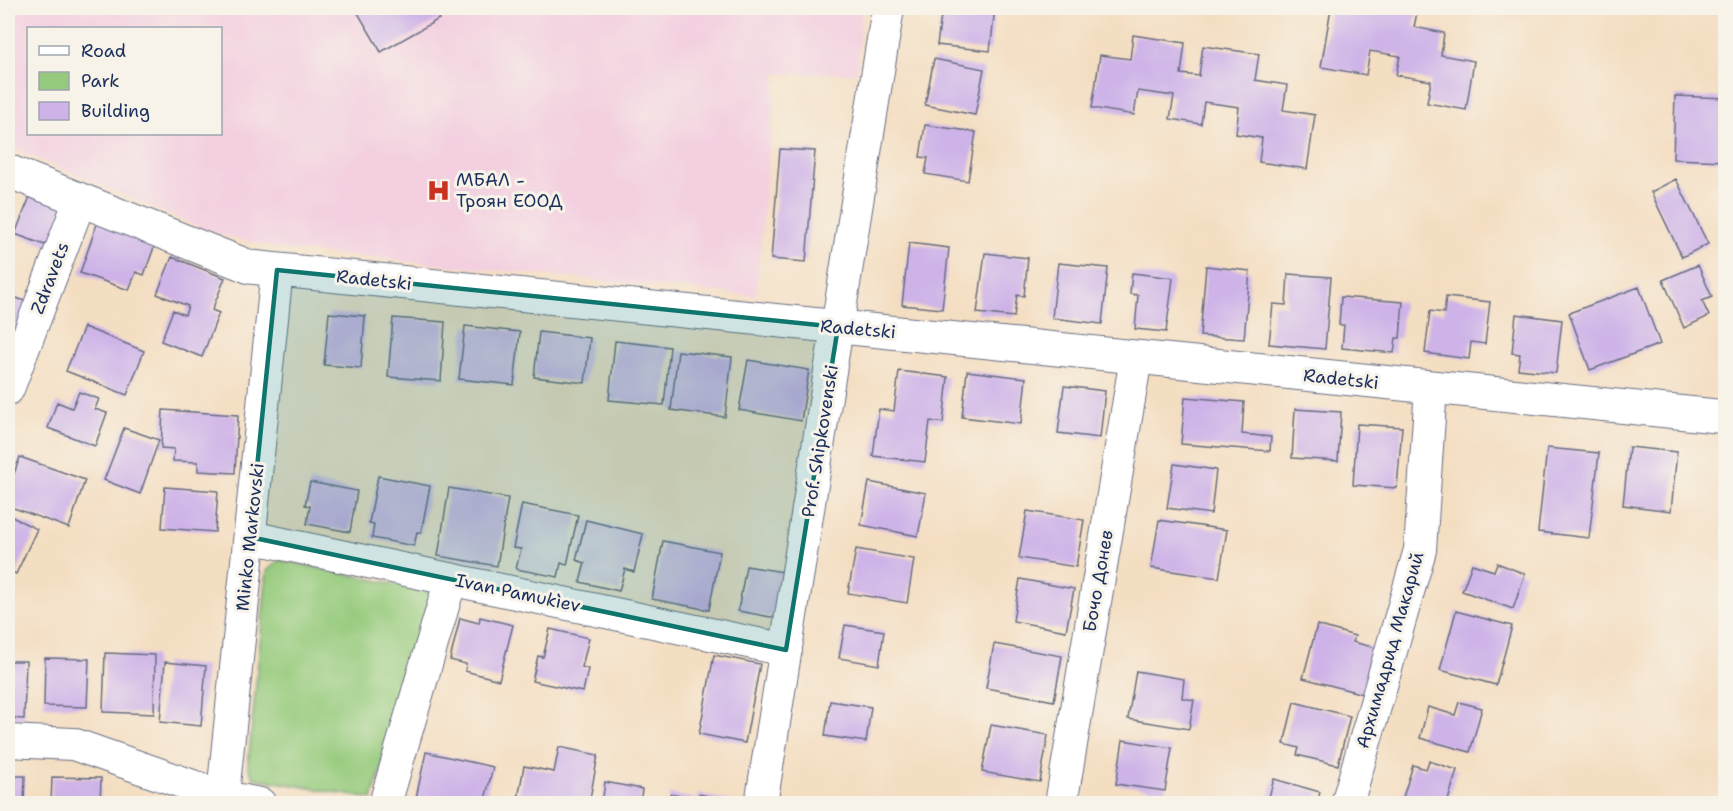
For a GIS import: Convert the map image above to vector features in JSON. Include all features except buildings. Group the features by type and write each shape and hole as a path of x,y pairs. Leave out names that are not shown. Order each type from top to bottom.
{"street":[{"name":"Prof. Shipkovenski","path":"761,804 888,8"},
{"name":"Radetski","path":"8,171 250,267 1725,417"},
{"name":"Zdravets","path":"8,389 80,200"},
{"name":"Minko Markovski","path":"223,800 277,270"},
{"name":"Бочо Донев","path":"1061,804 1136,358"},
{"name":"Архимадрид Макарий","path":"1347,804 1420,550 1431,388"},
{"name":"Ivan Pamukìev","path":"250,537 786,650"},
{"path":"385,804 451,579"},
{"path":"8,741 73,744 223,800 260,804"}],"highlighted area":[{"path":"277,270 838,327 786,650 250,537"}],"shaded area":[{"name":"МБАЛ - Троян ЕООД","path":"8,8 862,8 857,73 776,74 756,296 282,249 212,233 8,146"}],"green space":[{"path":"279,560 433,592 372,799 254,778 248,766 267,571"}],"place":[{"name":"МБАЛ - Троян ЕООД","path":"438,190"}]}
